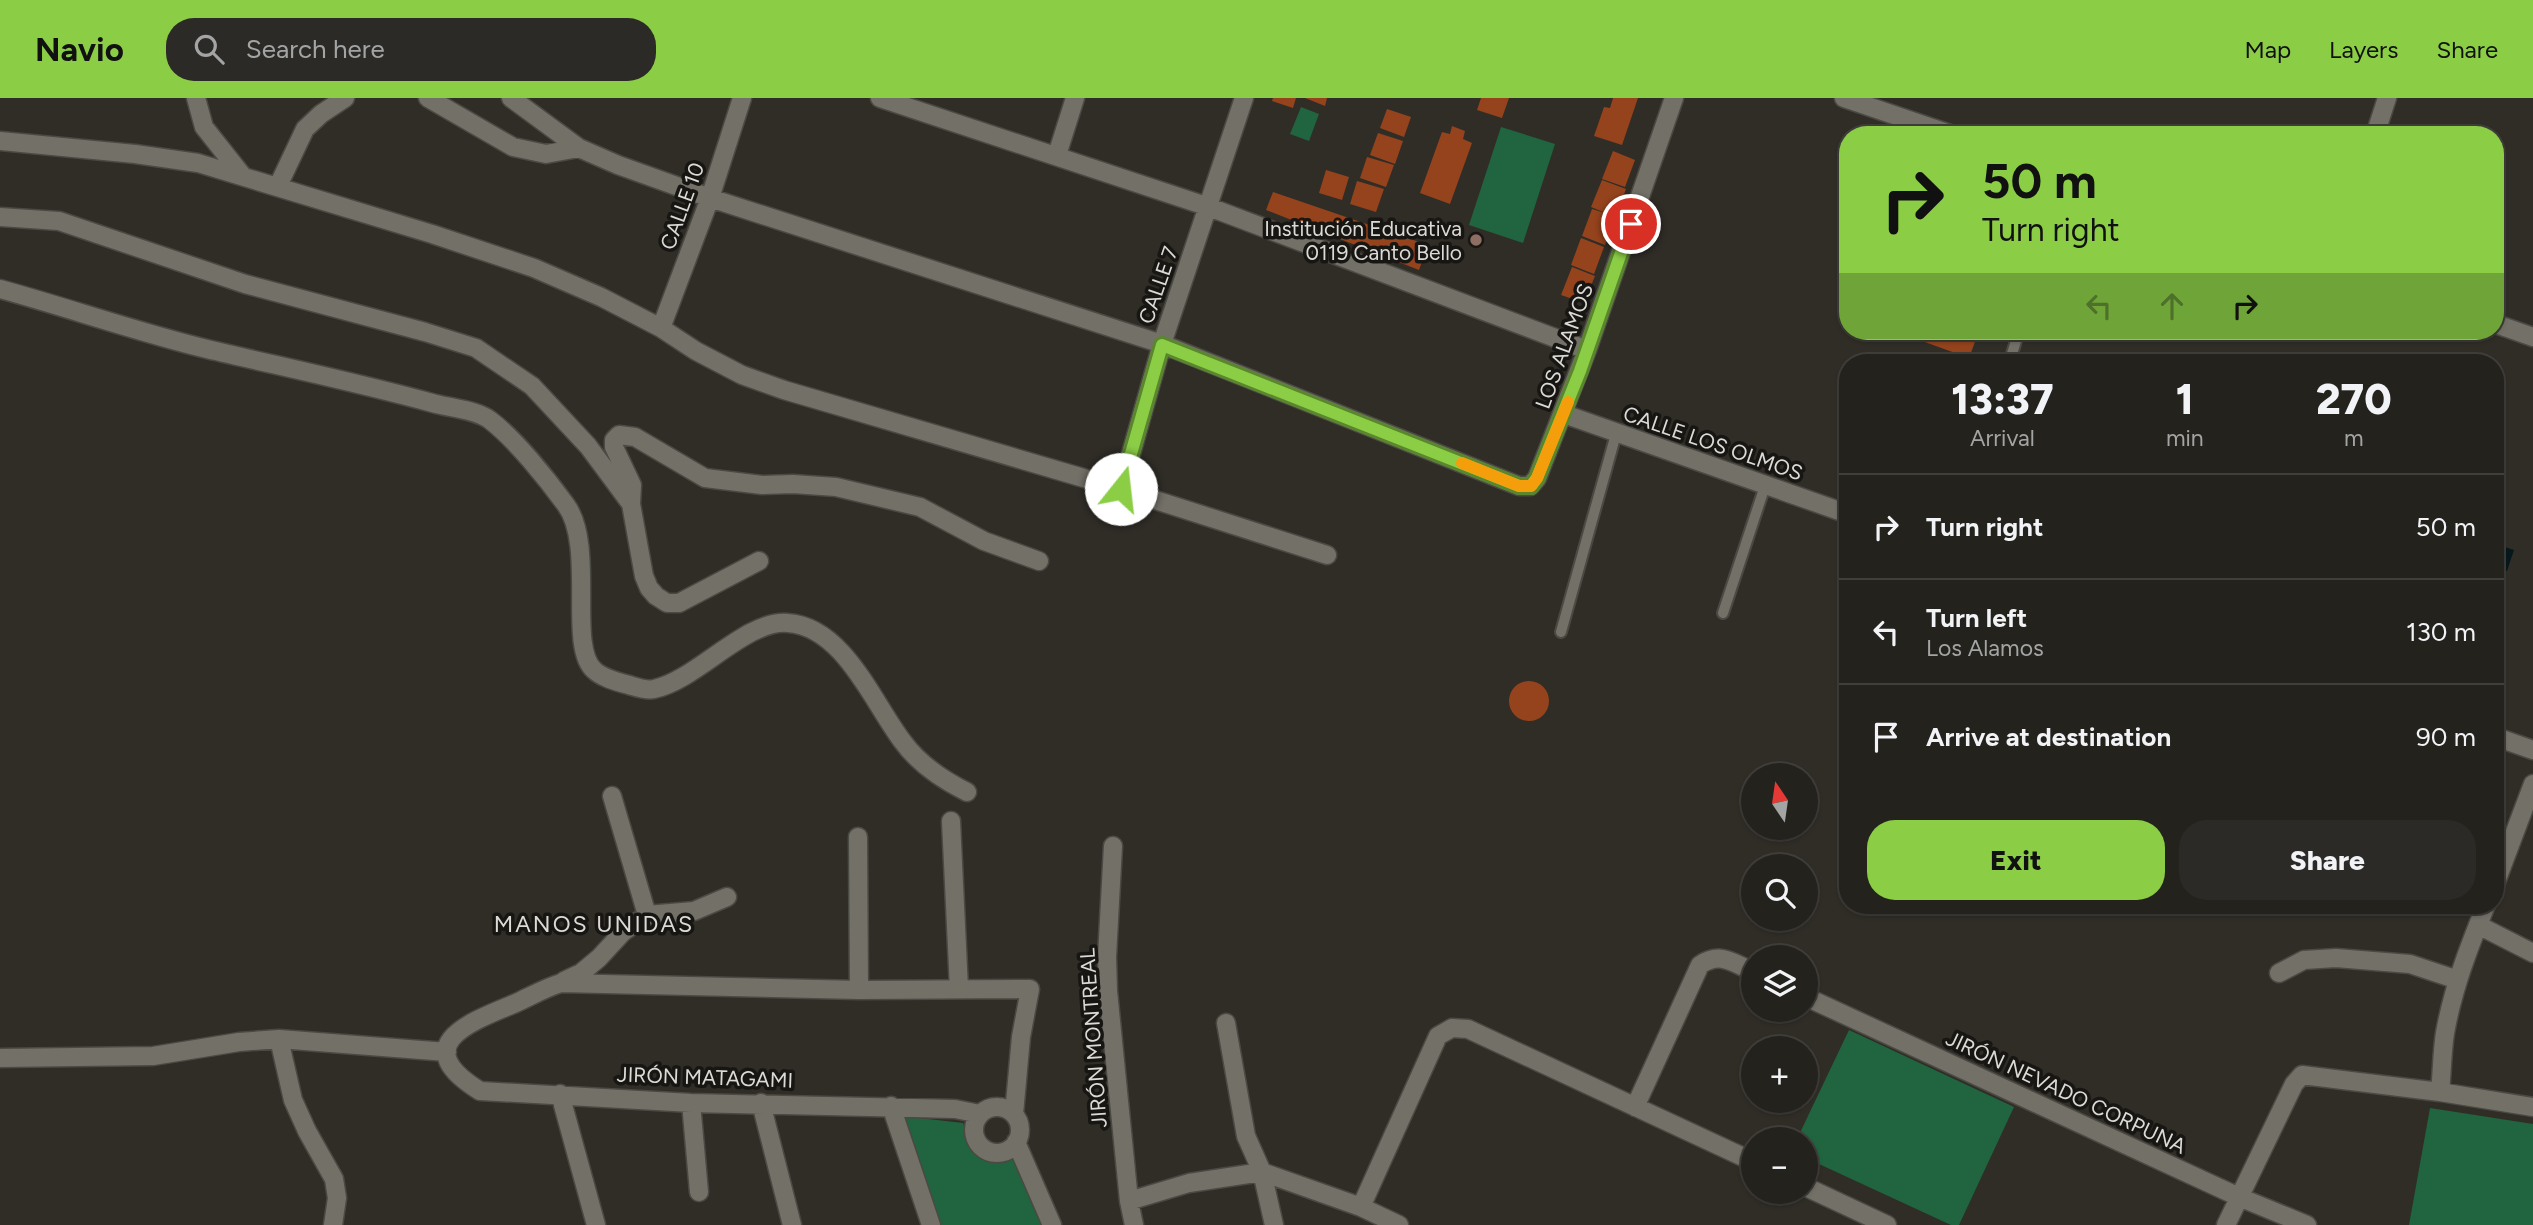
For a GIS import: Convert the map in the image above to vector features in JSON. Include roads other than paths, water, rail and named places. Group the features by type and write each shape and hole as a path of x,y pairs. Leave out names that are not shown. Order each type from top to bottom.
{"street":[{"path":"196,98 204,127 242,175"},
{"path":"278,186 305,129 345,98"},
{"path":"428,98 513,147 545,154 579,148"},
{"path":"511,98 579,148 618,165 710,198 1162,345"},
{"name":"CALLE 10","path":"661,328 710,198 742,98"},
{"path":"880,98 907,102 1209,207 1587,350"},
{"path":"1057,155 1075,98"},
{"name":"CALLE 7","path":"1121,489 1162,345 1244,98"},
{"name":"LOS ALAMOS","path":"1162,345 1519,486 1531,486 1537,478 1564,414 1674,98"},
{"path":"1844,98 1926,126"},
{"path":"2378,126 2387,98"},
{"path":"0,142 198,163 278,186 534,268 601,297 742,375 773,386 1121,489 1326,555"},
{"path":"0,217 59,221 245,284 476,348 532,386 589,446 631,504"},
{"path":"0,289 202,348 408,396 487,418 511,439 568,508 580,537 583,653 594,670 618,682 652,690 688,674 740,640 770,625 787,622 811,627 837,648 858,672 904,744 928,768 967,792"},
{"path":"2504,327 2533,337"},
{"name":"CALLE LOS OLMOS","path":"1564,414 1839,511"},
{"path":"759,561 679,603 667,603 656,596 644,576 631,504 632,485 614,447 614,440 619,435 635,437 705,478 762,485 836,486 920,507 984,541 1039,561"},
{"path":"2504,740 2533,750"},
{"path":"2504,860 2533,784"},
{"path":"612,796 646,915"},
{"path":"951,821 959,989"},
{"path":"858,836 859,990"},
{"name":"JIRÓN MONTREAL","path":"1113,846 1107,957 1108,991 1129,1201 1134,1225"},
{"path":"0,1058 153,1056 279,1038 447,1052 449,1040 462,1027 581,973 623,932 646,915 694,911 727,897"},
{"path":"2440,1092 2445,1034 2467,948 2482,914"},
{"path":"2478,925 2533,953"},
{"path":"1635,1107 1700,965 1710,958 1721,958 1741,966"},
{"path":"2279,973 2304,960 2336,958 2410,964 2458,980"},
{"path":"561,983 859,990 1030,989 1021,1037 1014,1114 1020,1127 1016,1142 1000,1153 981,1146 974,1134 980,1114 986,1109 1001,1107 1014,1114"},
{"name":"JIRÓN NEVADO CORPUNA","path":"1818,1003 2239,1197 2307,1225"},
{"path":"1226,1023 1246,1136 1262,1172 1273,1225"},
{"path":"1361,1208 1438,1036 1452,1028 1468,1030 1741,1156"},
{"path":"279,1038 293,1100 334,1180 337,1198 333,1225"},
{"name":"JIRÓN MATAGAMI","path":"447,1052 462,1080 480,1091 691,1102 891,1106 955,1109 980,1114"},
{"path":"2227,1225 2294,1084 2302,1075 2311,1074 2533,1107"},
{"path":"560,1094 596,1225"},
{"path":"691,1102 699,1192"},
{"path":"761,1102 792,1225"},
{"path":"891,1106 931,1225"},
{"path":"1016,1142 1052,1225"},
{"path":"1129,1201 1189,1184 1262,1172 1361,1208 1399,1225"},
{"path":"1818,1193 1887,1225"}],"lane":[{"path":"1561,632 1616,434"},
{"path":"1723,612 1765,486"}],"place":[{"name":"Institución Educativa 0119 Canto Bello","path":"1476,240"}],"district":[{"name":"MANOS UNIDAS","path":"594,924"}]}
